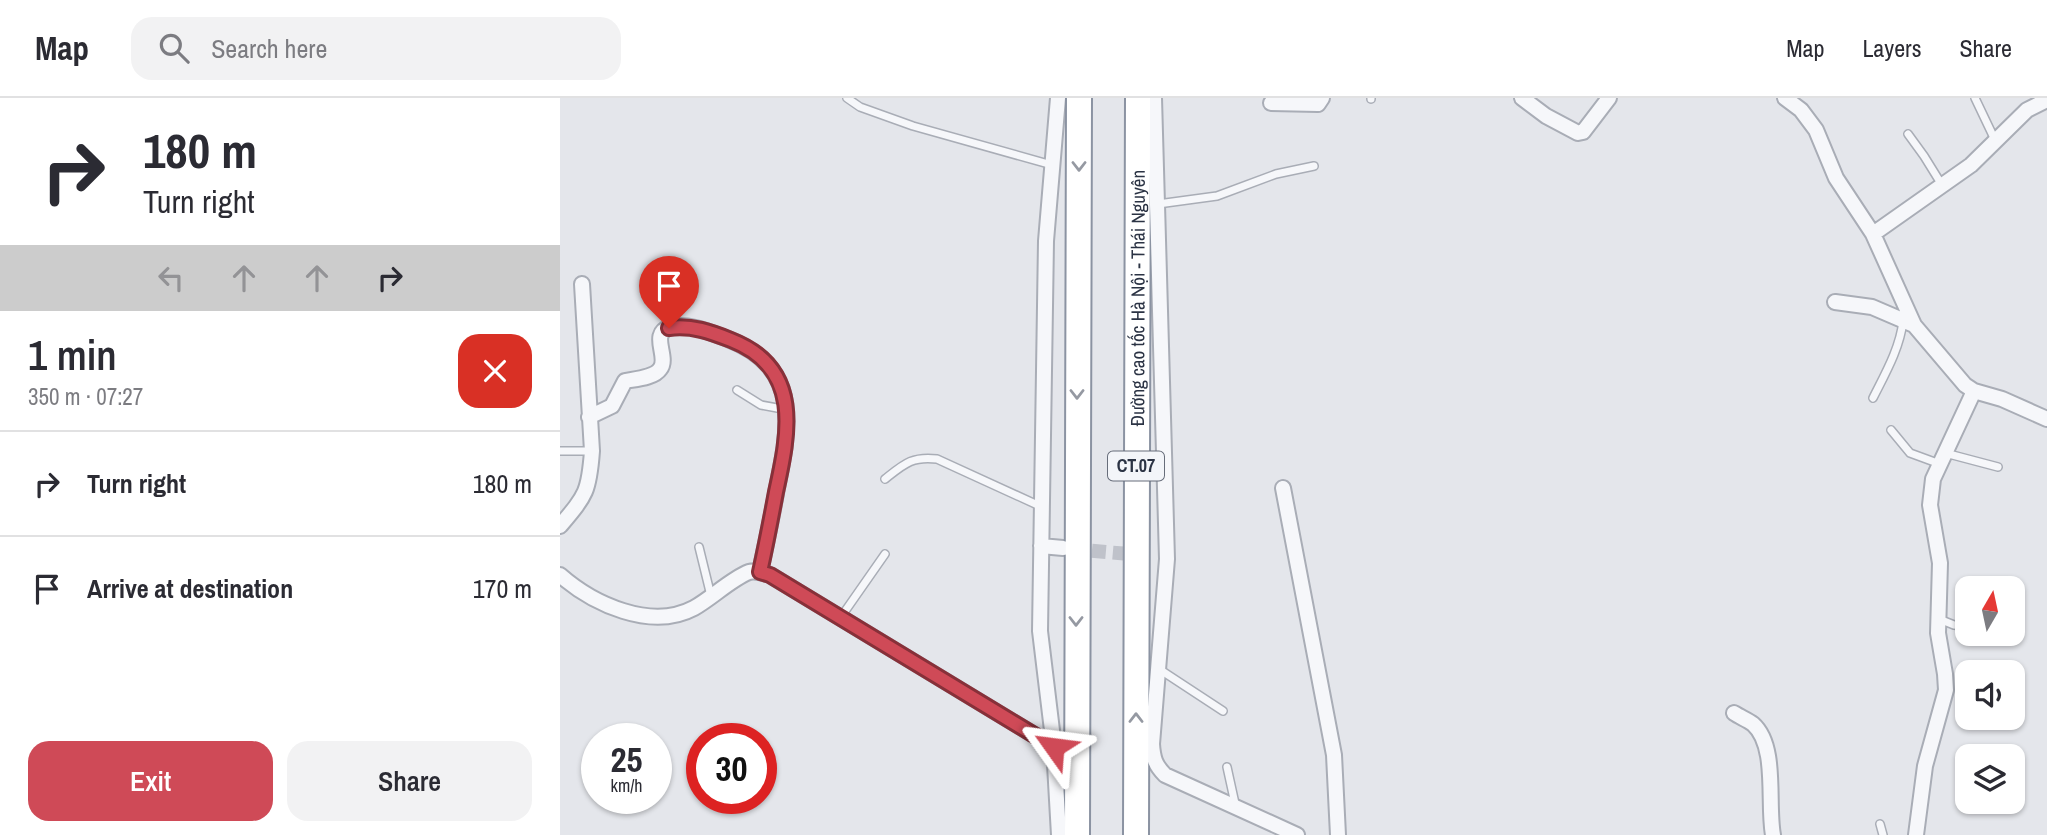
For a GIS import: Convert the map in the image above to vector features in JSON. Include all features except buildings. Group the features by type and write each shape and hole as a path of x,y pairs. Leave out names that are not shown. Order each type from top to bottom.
{"highway":[{"path":"1077,835 1079,98"},
{"name":"Đường cao tốc Hà Nội - Thái Nguyên","path":"1136,835 1135,512 1139,98"}],"street":[{"path":"1058,98 1046,241 1040,631 1054,747 1059,835"},
{"path":"1154,98 1167,559 1152,744 1156,766 1185,787 1297,835"},
{"path":"1271,103 1318,104 1322,98"},
{"path":"1522,98 1546,116 1583,132 1595,120 1609,98"},
{"path":"1785,98 1810,120 1836,178 1872,234 1909,323 1965,385 2047,419"},
{"path":"1872,234 1971,166 2027,110 2047,100"},
{"path":"560,526 584,497 590,479 592,452 582,284"},
{"path":"1835,302 1872,307 1909,323"},
{"path":"589,417 608,410 625,381 652,374 660,369 662,333 669,328 706,331 743,345 766,362 778,380 788,410 787,435 760,572"},
{"path":"1916,835 1924,766 1946,690 1938,619 1940,563 1930,492 1974,391"},
{"path":"1283,488 1334,755 1338,835"},
{"path":"1041,546 1063,548"},
{"path":"1152,556 1167,559"},
{"path":"560,575 576,589 633,614 660,617 682,613 749,572 760,572 1054,747"},
{"path":"1734,713 1753,724 1763,736 1768,753 1773,835"}],"lane":[{"path":"847,98 860,107 913,126 1054,166"},
{"path":"1975,98 1995,140"},
{"path":"1908,134 1942,185"},
{"path":"1157,204 1217,196 1276,174 1314,166"},
{"path":"1873,398 1902,331 1909,323"},
{"path":"737,390 761,405 788,410"},
{"path":"1891,430 1910,453 1998,467"},
{"path":"560,451 592,452"},
{"path":"885,479 906,463 920,457 937,459 1042,507"},
{"path":"699,547 711,597"},
{"path":"840,618 885,554"},
{"path":"1938,619 1955,625"},
{"path":"1159,669 1223,711"},
{"path":"1227,767 1237,809"},
{"path":"1880,824 1883,835"}],"tunnel":[{"path":"1071,549 1152,556"}],"route":[{"path":"669,328 706,331 743,345 766,362 778,380 788,410 787,435 760,572 770,575 1054,747"}]}
